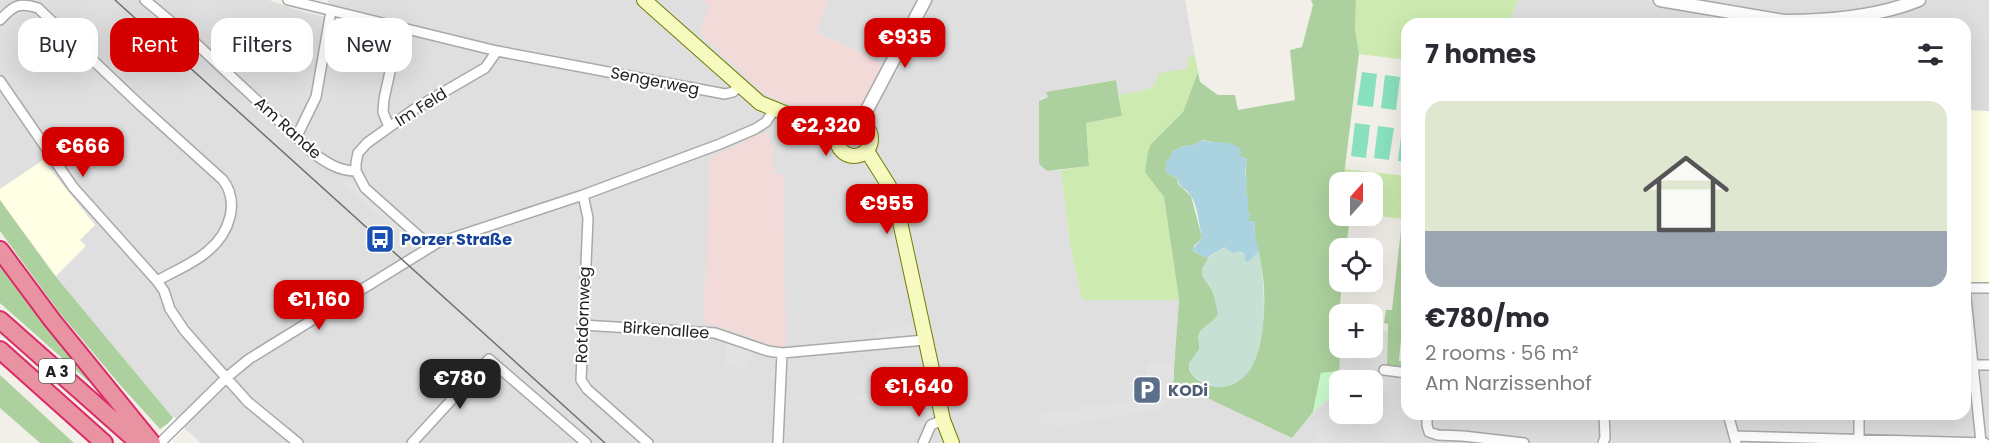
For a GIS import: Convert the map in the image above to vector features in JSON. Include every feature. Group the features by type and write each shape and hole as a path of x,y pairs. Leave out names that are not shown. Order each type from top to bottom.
{"highway":[{"path":"0,250 52,320 152,443"},
{"name":"A 3","path":"0,320 139,443"},
{"name":"A 3","path":"0,350 104,443"}],"main road":[{"path":"644,0 760,103 838,132"},
{"path":"850,122 860,123 868,130 871,141 867,151 858,156 852,156 843,152 837,143 838,132 850,122"},
{"path":"867,151 889,186 899,217 943,420 952,443"}],"street":[{"name":"Am Rande","path":"145,0 195,43 296,138 330,165 345,171 356,171"},
{"name":"Sengerweg","path":"288,0 361,18"},
{"path":"860,123 925,0"},
{"path":"1660,0 1761,18"},
{"path":"1836,18 1893,9 1919,0"},
{"path":"0,20 17,5 25,4 38,8 140,105 224,180 230,190 232,209 221,237 208,251 157,281"},
{"path":"296,138 316,97 331,12"},
{"name":"Sengerweg","path":"412,29 497,51 725,94 733,92 739,86"},
{"name":"Im Feld","path":"356,171 358,153 367,143 416,108 485,68 497,51"},
{"path":"389,127 383,112 390,72"},
{"path":"0,81 73,187 157,281 164,291 170,309 184,330 248,402 298,443"},
{"path":"160,443 226,378 249,359 437,243 583,195 720,144 760,125 770,118 774,110"},
{"path":"356,171 365,188 431,247"},
{"name":"Rotdornweg","path":"583,195 588,218 581,380 585,387 648,443"},
{"path":"1971,288 1989,288"},
{"name":"Birkenallee","path":"582,325 715,333 768,351 782,353 926,340"},
{"path":"778,443 782,353"},
{"path":"1730,420 1735,440 1983,443 1971,354"},
{"path":"411,443 489,359 586,443"},
{"path":"1972,365 1989,365"},
{"path":"1384,370 1401,372"},
{"path":"923,443 931,425 943,420"},
{"path":"1427,420 1429,432 1438,435 1463,435 1524,443"},
{"path":"1604,420 1606,441"},
{"path":"1859,420 1859,440"}],"shaded area":[{"path":"0,0 269,0 325,17 328,0 1185,0 1195,56 1188,57 1187,69 1158,75 1154,86 1146,90 1119,95 1115,80 1046,92 1048,97 1039,101 1047,171 1061,170 1070,243 1082,300 1179,300 1173,382 1292,438 1313,412 1329,398 1329,424 1383,424 1383,370 1377,370 1387,365 1385,369 1401,370 1401,420 1971,420 1971,18 1510,18 1518,0 1989,0 1989,443 201,443 174,419 52,272 0,200"},
{"path":"697,0 828,0 817,32 883,64 859,113 847,119 833,121 782,102 761,91 699,32 710,4"},
{"path":"1971,110 1989,111 1989,285 1971,284"},
{"path":"753,133 769,134 770,145 773,145 774,174 783,174 786,347 774,346 706,324 704,318 710,157 744,143"},
{"path":"43,160 95,225 80,240 86,246 56,276 0,200 0,189"},
{"path":"344,178 350,180 413,236 408,242 342,183"},
{"path":"1225,247 1252,257 1259,251 1264,317 1259,351 1253,365 1237,382 1216,387 1205,384 1195,377 1189,369 1189,364 1199,349 1199,334 1218,314 1213,292 1202,276 1202,269 1209,257"},
{"path":"342,291 349,292 319,312 312,310"},
{"path":"912,326 914,335 912,336 875,339 874,331"},
{"path":"1383,331 1387,331 1387,365 1377,370 1339,370 1340,358 1383,358"},
{"path":"727,342 753,351 745,371 724,364 727,358 725,357"},
{"name":"KODi","path":"1174,362 1174,380 1166,381 1167,397 1175,397 1175,399 1159,410 1060,426 1038,422 1039,412 1074,411 1085,405 1127,403 1127,383 1144,381 1148,364"},
{"path":"858,395 889,397 888,402 887,404 853,400"},
{"path":"1329,411 1329,424 1367,424 1366,443 1317,443 1317,422"}],"green space":[{"path":"1311,0 1356,0 1355,28 1359,54 1344,172 1329,172 1329,226 1349,226 1347,238 1329,238 1329,292 1341,292 1340,304 1329,304 1329,358 1340,358 1340,370 1321,373 1313,412 1292,438 1173,382 1179,300 1164,197 1145,172 1151,144 1183,112 1198,72 1200,82 1218,95 1235,95 1238,110 1295,100 1290,50 1302,47 1313,5","holes":["1202,140 1234,146 1240,156 1247,159 1249,221 1255,222 1256,242 1263,277 1263,325 1260,343 1246,374 1235,383 1216,387 1195,378 1189,370 1189,365 1199,349 1200,332 1218,314 1215,298 1202,269 1209,257 1206,258 1193,251 1194,246 1202,238 1191,196 1178,184 1177,178 1165,170 1173,151"]},
{"path":"1356,0 1518,0 1510,18 1401,18 1401,59 1359,54 1355,28"},
{"path":"1195,56 1198,72 1183,112 1151,144 1152,180 1164,197 1179,300 1082,300 1070,243 1061,170 1089,166 1086,123 1122,116 1119,95 1146,90 1154,86 1158,75 1163,72 1187,69 1188,57"},
{"path":"1362,72 1377,74 1373,107 1357,105"},
{"path":"1385,75 1400,77 1396,110 1381,108"},
{"path":"1116,80 1122,116 1086,123 1089,166 1047,171 1039,164 1039,101 1048,97 1046,92"},
{"path":"1355,123 1370,125 1366,158 1351,156"},
{"path":"1378,126 1394,128 1389,160 1374,158"},
{"path":"1401,136 1401,161 1398,161"},
{"path":"1344,169 1371,172 1344,172"},
{"path":"1383,173 1401,175 1401,219 1383,216"},
{"path":"0,200 52,272 174,419 160,429 59,312 0,231"},
{"path":"1401,230 1399,361 1401,361 1401,371 1385,370 1388,324 1384,323 1386,310 1392,310"},
{"path":"0,260 92,378 88,381 0,303"},
{"path":"1329,372 1329,398 1313,412 1321,373"},
{"path":"0,375 74,443 40,443 0,408"}],"water":[{"path":"1201,140 1236,146 1241,149 1240,156 1247,159 1245,175 1249,221 1256,222 1254,231 1259,251 1248,262 1245,261 1245,255 1242,253 1232,253 1225,247 1206,258 1192,250 1202,238 1195,205 1177,178 1165,170 1167,159 1173,151 1196,144"}],"pier":[{"path":"174,417 185,428 171,443 150,443"}],"tram line":[{"path":"115,0 605,443"}],"place":[{"name":"Porzer Straße","path":"380,239"},
{"name":"KODi","path":"1147,390"}]}
